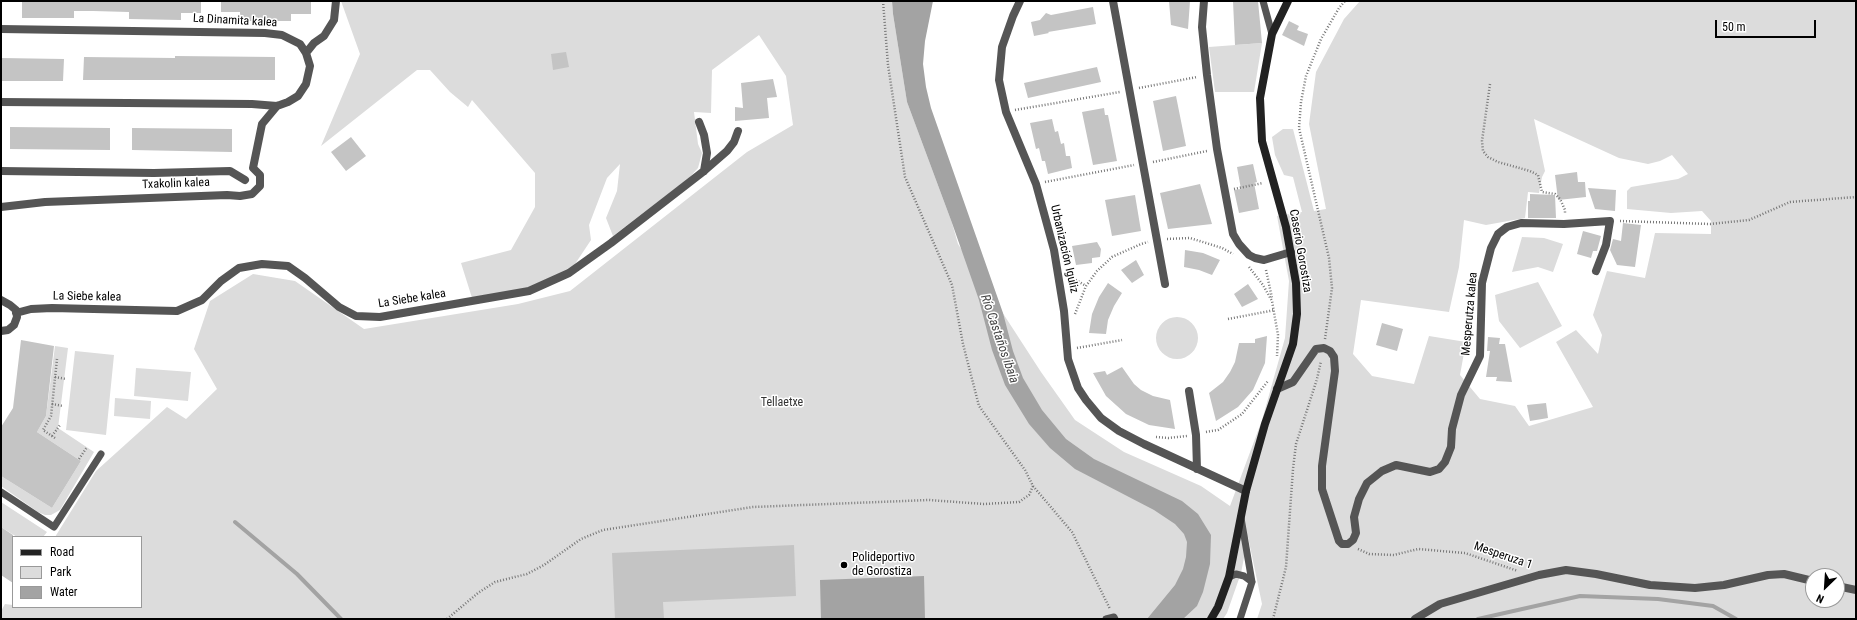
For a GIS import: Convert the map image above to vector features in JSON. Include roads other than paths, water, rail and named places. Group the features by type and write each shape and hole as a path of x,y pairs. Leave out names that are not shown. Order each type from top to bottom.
{"street":[{"path":"1,102 252,104 277,106 298,96 306,84 310,66 306,53 314,43 324,36 334,20 336,1"},
{"name":"Urbanización Iguliz","path":"1020,1 1012,16 1002,47 999,80 1006,112 1036,184 1058,269 1064,311 1067,349 1071,370 1078,388 1101,418 1118,431 1246,491"},
{"path":"1113,1 1131,90 1165,284"},
{"path":"1204,1 1202,27 1207,75 1217,149 1231,223 1236,240 1249,255 1264,260 1290,252"},
{"name":"Caserio Gorostiza","path":"1211,619 1218,607 1229,577 1246,491 1277,390 1293,344 1297,314 1296,283 1286,227 1262,141 1260,98 1272,34 1288,1"},
{"name":"La Dinamita kalea","path":"1,29 251,32 282,35 300,44 306,53"},
{"name":"Txakolin kalea","path":"1,207 45,202 227,195 240,196 252,194 260,186 260,175 253,168 262,124 277,106"},
{"path":"700,122 707,153 704,171"},
{"name":"La Siebe kalea","path":"16,313 31,309 52,308 177,311 202,300 221,281 239,268 262,264 288,266 305,278 339,308 356,316 380,317 529,291 569,273 611,243 704,171 727,151 734,142 738,131"},
{"path":"1,171 154,173 230,171 245,180"},
{"name":"Mesperutza kalea","path":"1277,390 1293,382 1316,349 1324,348 1334,357 1335,371 1325,437 1322,466 1322,489 1339,541 1342,544 1348,544 1353,540 1356,533 1354,517 1359,498 1368,483 1382,471 1396,465 1430,472 1439,469 1445,462 1451,447 1452,429 1461,395 1480,356 1482,283 1491,248 1498,234 1507,227 1521,223 1564,224 1610,221 1606,245 1596,271"},
{"path":"1,300 10,305 16,313 14,325 8,330 1,331"},
{"path":"1188,391 1196,435 1197,469"},
{"path":"1415,619 1440,604 1534,577 1566,570 1596,574 1650,585 1695,588 1724,585 1768,575 1784,574 1805,580"},
{"path":"1845,588 1856,590"}],"lane":[{"path":"1263,1 1272,34"},
{"path":"1,492 54,527 101,454"},
{"path":"1240,619 1252,582 1241,516"},
{"path":"1229,577 1236,574 1244,576 1252,582"}],"water":[{"name":"Río Castaños ibaia","path":"892,1 933,1 925,41 923,64 931,108 1003,313 1013,351 1023,378 1042,410 1066,439 1094,459 1182,501 1198,514 1211,535 1210,564 1203,592 1197,606 1183,619 1147,619 1175,585 1183,569 1186,557 1187,542 1184,534 1175,524 1154,510 1075,469 1050,448 1029,424 1005,385 992,350 979,300 907,102"},
{"path":"924,576 925,619 821,619 820,580"}],"waterway":[{"path":"235,522 297,574 341,619"},
{"path":"1478,619 1580,596 1658,599 1713,606 1736,619"}],"place":[{"name":"Polideportivo de Gorostiza","path":"844,565"}],"park label":[{"name":"Tellaetxe","path":"782,403"}]}
